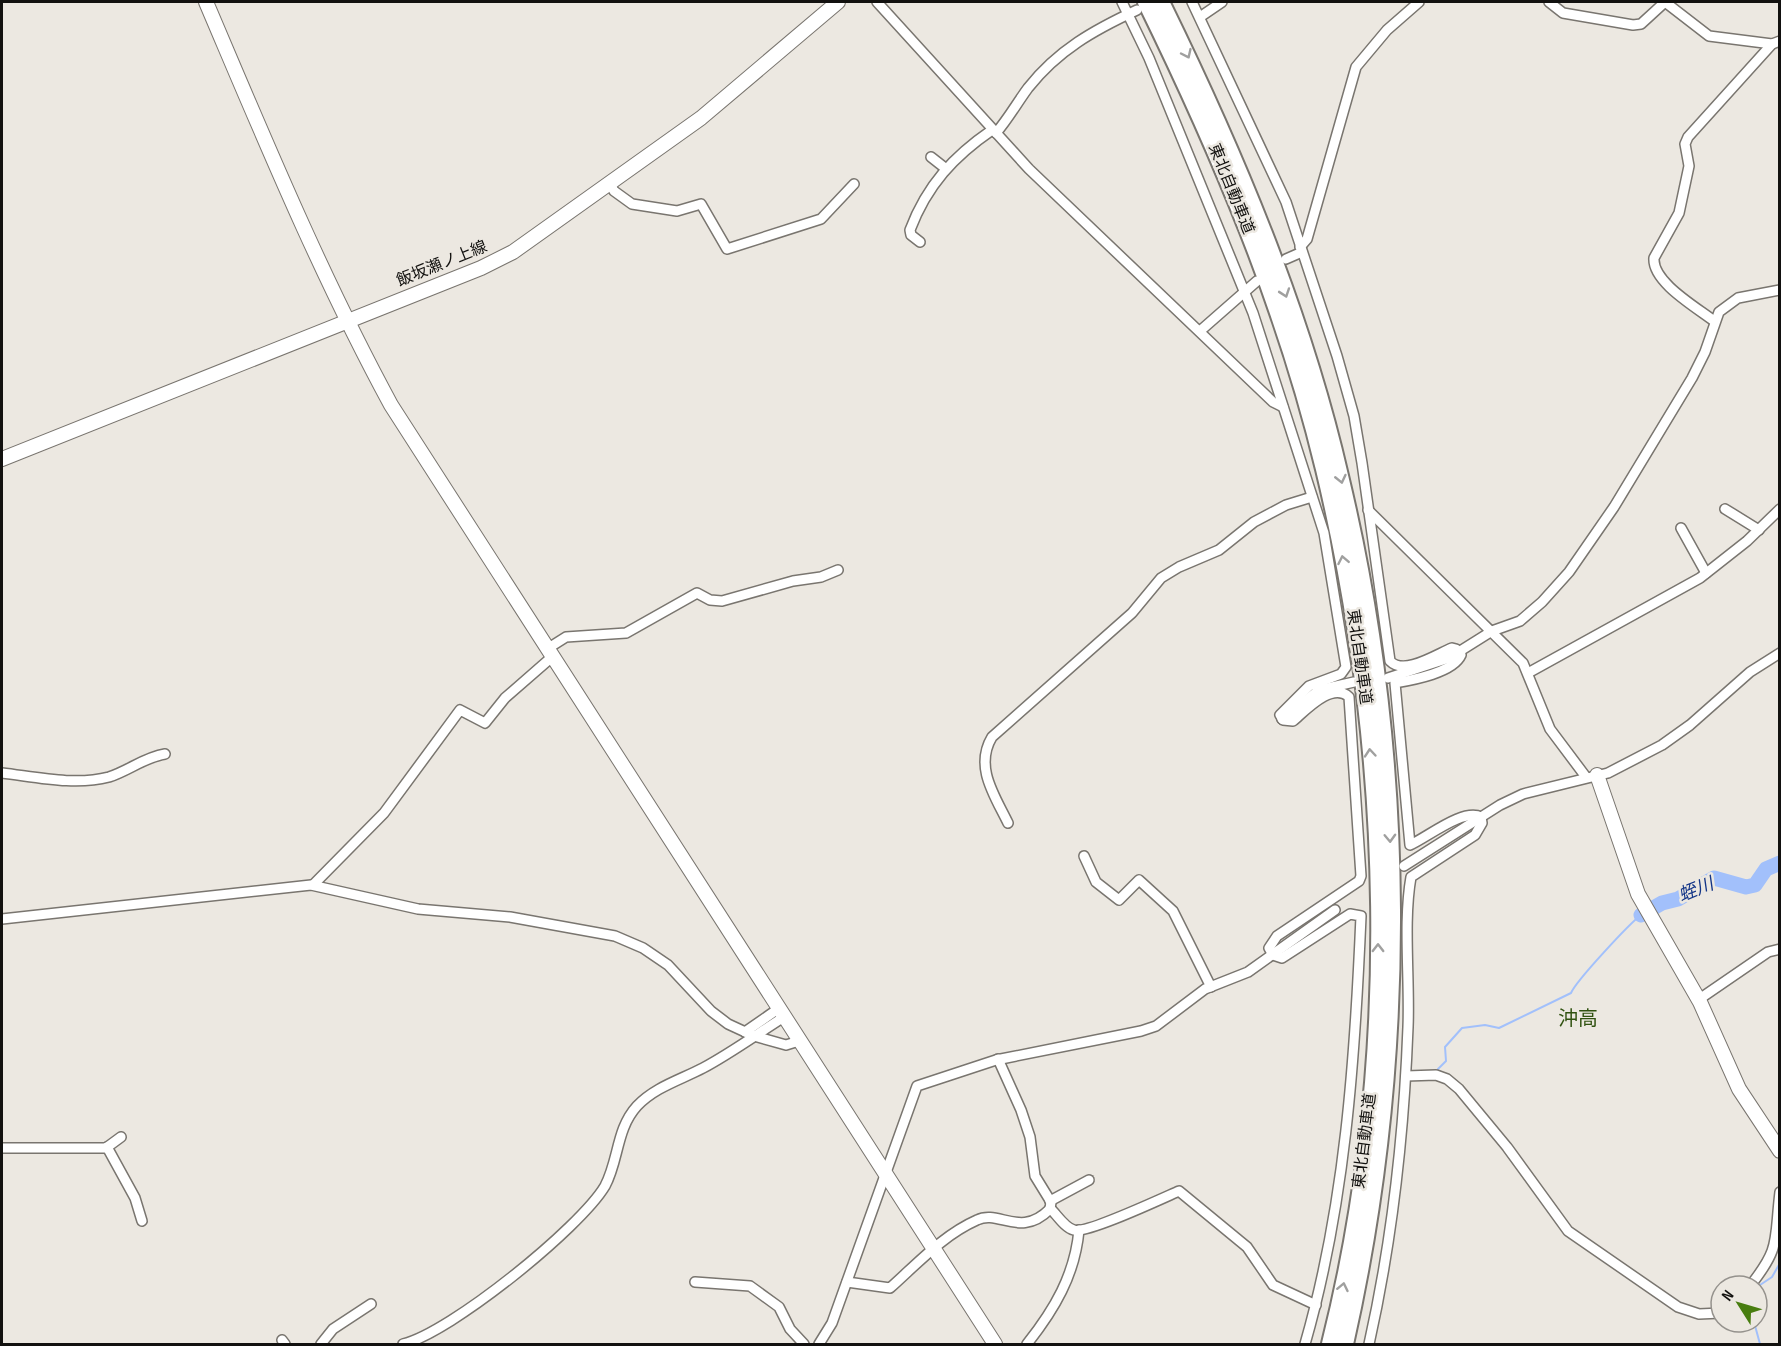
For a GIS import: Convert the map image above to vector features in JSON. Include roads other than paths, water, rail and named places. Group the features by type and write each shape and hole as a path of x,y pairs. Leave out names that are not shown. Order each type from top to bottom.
{"highway":[{"name":"東北自動車道","path":"1161,2 1251,201 1302,342 1341,477 1366,607 1378,689 1391,860 1390,990 1375,1174 1365,1248 1345,1344"},
{"name":"東北自動車道","path":"1137,9 1212,142 1274,302 1323,467 1356,624 1374,805 1377,980 1370,1115 1352,1246 1330,1344"}],"street":[{"path":"206,2 284,187 345,322 390,405 995,1344"},
{"name":"飯坂瀬ノ上線","path":"2,459 481,268 513,252 701,118 838,2"},
{"path":"877,2 994,132 1273,402 1283,407"},
{"path":"1122,2 1137,9 1154,69 1245,291 1324,533 1346,667 1341,674 1309,686 1282,710 1282,719"},
{"path":"1192,2 1286,202 1328,324 1354,416 1390,661 1394,666 1401,667 1438,656 1452,648 1459,651 1461,656 1459,661 1447,668 1422,678 1395,683 1410,845 1472,814 1481,817"},
{"path":"1200,17 1222,2"},
{"path":"1286,259 1301,250 1307,239 1356,67 1387,30 1419,2"},
{"path":"1549,2 1563,13 1634,25 1641,24 1665,2 1709,36 1776,43"},
{"path":"920,242 911,235 910,230 924,199 945,168 994,132 1028,88 1056,57 1083,37 1137,9"},
{"path":"1714,321 1661,279 1654,265 1654,258 1679,213 1689,166 1685,144 1688,137 1776,43"},
{"path":"931,157 945,168"},
{"path":"610,184 614,191 632,204 678,211 701,204 727,249 821,219 854,184"},
{"path":"1200,331 1257,281"},
{"path":"1388,678 1434,664 1492,630 1528,615 1569,572 1590,543 1692,378 1705,352 1714,321 1723,308 1737,298 1779,290"},
{"path":"1008,823 984,770 986,749 992,737 1132,613 1161,578 1179,567 1219,550 1254,522 1286,505 1312,497"},
{"path":"1725,509 1759,530"},
{"path":"1368,510 1523,663 1550,729 1592,776 1634,882 1648,911 1698,1000 1739,1089 1779,1150"},
{"path":"1528,673 1566,654 1706,573 1779,512"},
{"path":"1681,528 1706,573"},
{"path":"313,885 384,813 460,710 485,723 505,698 566,637 621,634 632,631 697,593 710,600 722,602 793,581 821,577 838,570"},
{"path":"1404,866 1481,817 1523,794 1608,773 1662,745 1690,725 1750,672 1779,653"},
{"path":"1282,719 1318,690 1354,682"},
{"path":"1271,954 1270,944 1276,936 1359,881 1361,876 1349,697 1343,693 1328,695 1293,721 1282,719"},
{"path":"2,773 89,780 130,770 154,756 165,754"},
{"path":"1369,1344 1391,1226 1406,1076 1411,877 1475,835 1482,823 1481,817"},
{"path":"1084,856 1096,882 1119,900 1139,880 1173,911 1210,987"},
{"path":"2,919 313,885 418,909 510,917 615,936 657,956 717,1016 749,1034 786,1045 799,1041"},
{"path":"819,1344 832,1323 848,1282 917,1086 998,1059 1141,1032 1155,1026 1210,987 1248,972 1335,910"},
{"path":"1271,954 1282,957 1350,914 1361,916 1355,1047 1334,1217 1316,1305 1305,1344"},
{"path":"1698,1000 1768,952 1779,949"},
{"path":"403,1344 433,1332 505,1282 587,1208 597,1197 612,1171 624,1126 646,1097 702,1069 781,1013"},
{"path":"998,1059 1027,1128 1035,1176 1050,1205 1068,1226 1079,1230 1132,1212 1179,1191 1246,1247 1273,1285 1316,1305"},
{"path":"1406,1076 1436,1075 1447,1079 1460,1089 1507,1147 1568,1231 1671,1303 1699,1314 1709,1314"},
{"path":"2,1148 107,1147 121,1137"},
{"path":"107,1147 135,1198 142,1221"},
{"path":"848,1282 890,1288 932,1248 977,1219 1027,1223 1089,1180"},
{"path":"1761,1274 1772,1263 1778,1249 1779,1192"},
{"path":"1027,1344 1052,1311 1068,1279 1079,1230"},
{"path":"695,1282 750,1286 779,1306 790,1329 804,1344"},
{"path":"321,1344 333,1329 371,1304"}],"waterway":[{"name":"蛭川","path":"1641,915 1662,903 1678,899 1714,878 1746,887 1755,885 1766,869 1780,863"},
{"path":"1438,1069 1446,1061 1445,1047 1462,1028 1485,1025 1499,1028 1571,993 1603,953 1641,915"},
{"path":"1769,1279 1780,1263"},
{"path":"1757,1334 1760,1344"}],"district":[{"name":"沖高","path":"1578,1019"}]}
